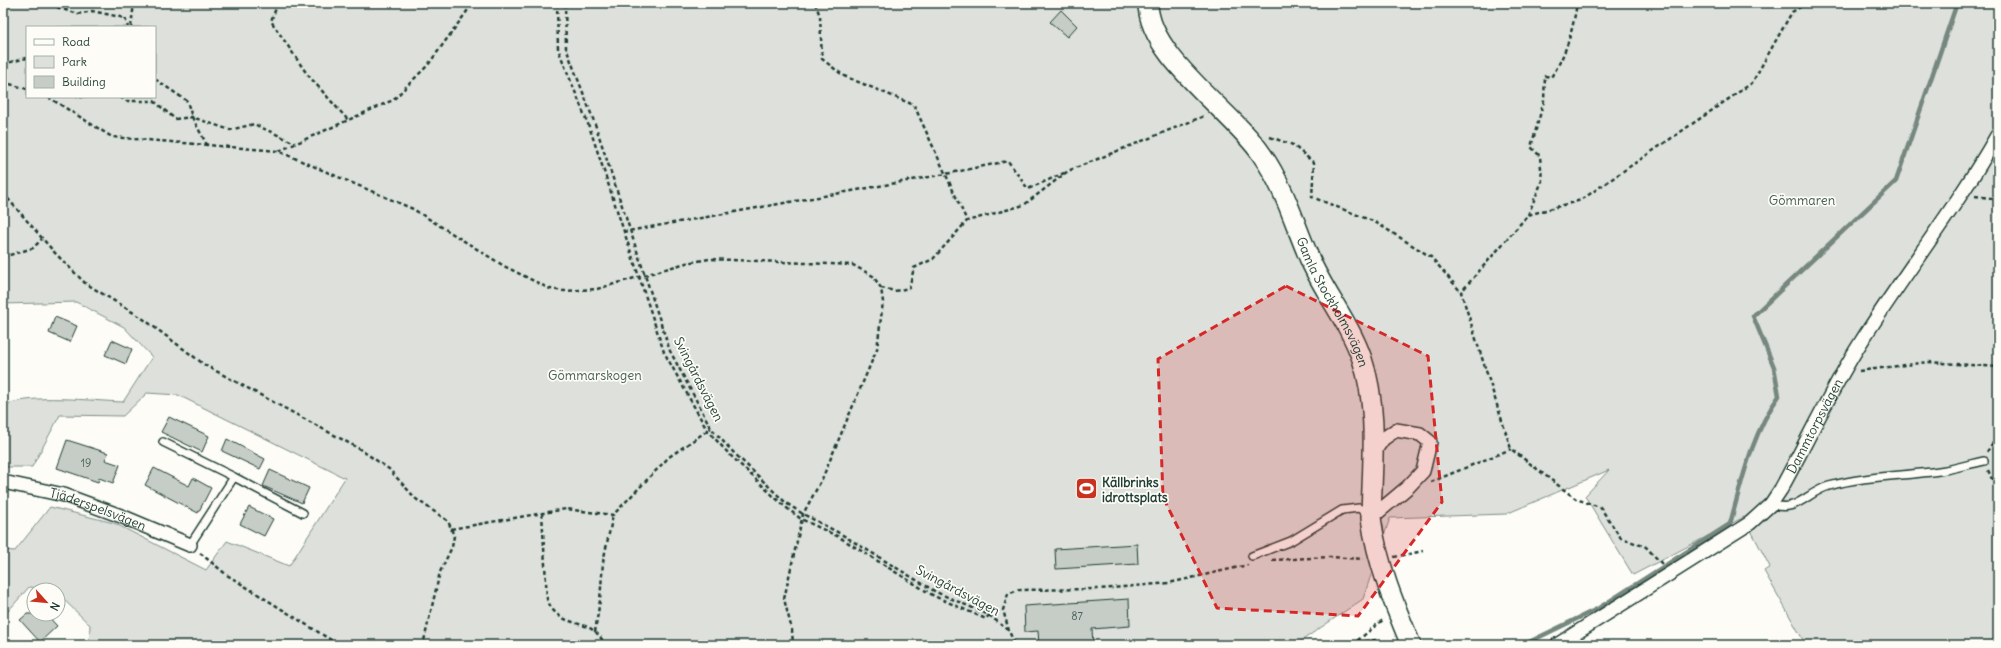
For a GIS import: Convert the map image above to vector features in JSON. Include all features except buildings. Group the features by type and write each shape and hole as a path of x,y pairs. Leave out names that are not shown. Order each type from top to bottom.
{"street":[{"name":"Gamla Stockholmsvägen","path":"1148,3 1152,26 1162,44 1181,67 1222,109 1263,155 1282,190 1317,275 1354,339 1362,359 1373,418 1371,518 1388,591 1411,645"},
{"name":"Dammtorpsvägen","path":"1557,645 1750,523 1771,504 1781,489 1860,343 1918,256 1962,195 1998,134"},
{"path":"1371,518 1423,471 1430,442 1420,434 1396,430 1383,439 1372,454"},
{"name":"Tjäderspelsvägen","path":"3,482 64,495 121,516 190,545"}],"lane":[{"path":"163,442 303,513"},
{"path":"1771,504 1780,508 1793,507 1801,500 1829,486 1897,475 1939,471 1982,461"},
{"path":"190,545 234,477"},
{"path":"1252,556 1291,541 1342,510 1359,508 1371,518"}],"path":[{"path":"52,3 56,7 78,14 92,11 125,18 128,26"},
{"path":"131,26 134,3"},
{"path":"278,3 271,20 307,74 348,120"},
{"path":"278,151 393,100 428,65 473,3"},
{"path":"557,3 558,49 590,129 664,352 707,430 729,454 783,506 801,519 839,537 934,596 986,619 989,615"},
{"name":"Svingårdsvägen","path":"565,3 566,48 595,124 670,351 711,428 731,450 786,503 803,514 842,534 936,592 989,615 1010,631 1015,645"},
{"path":"815,3 820,16 822,59 844,76 914,105 967,221"},
{"path":"1460,292 1528,215 1542,181 1540,156 1531,147 1544,101 1545,76 1551,77 1559,66 1574,26 1576,3"},
{"path":"1528,215 1581,200 1752,83 1792,12 1807,3"},
{"path":"3,64 26,58"},
{"path":"156,80 187,101 192,117 207,145"},
{"path":"3,82 26,90"},
{"path":"50,98 112,137 278,151 413,210 504,266 550,289 564,291 598,289 686,263 710,259 853,265 874,276 881,288 883,302 877,349 822,479 801,519 784,599 792,630 793,645"},
{"path":"122,98 126,101 154,101 175,119 192,117 230,130 254,124 296,144"},
{"path":"623,232 946,174 1008,161 1028,188 1222,109"},
{"path":"1268,137 1293,145 1314,162 1312,197 1375,222 1431,257 1460,292 1511,449 1576,499 1600,507 1621,538 1646,547 1671,573"},
{"path":"881,288 895,291 909,288 914,268 933,259 967,221 1024,205 1068,171"},
{"path":"3,193 42,239 85,282 142,318 205,365 358,448 389,469 416,499 448,521 454,536 452,548 440,572 423,645"},
{"path":"1962,195 1998,199"},
{"path":"3,257 33,248 42,239"},
{"path":"1843,373 1928,362 1998,368"},
{"path":"595,632 600,600 602,562 613,515 669,457 711,428"},
{"path":"1998,434 1982,461 1998,494"},
{"path":"1414,480 1434,482 1511,449"},
{"path":"451,530 566,509 613,515"},
{"path":"542,513 547,600 551,611 563,620 585,625 600,635 605,645"},
{"path":"190,545 227,575 339,645"},
{"path":"1268,561 1346,557 1381,563 1407,553 1423,551"},
{"path":"1010,631 1003,610 1008,594 1018,590 1100,589 1169,583 1211,575 1254,564"},
{"path":"1352,645 1396,608"},
{"path":"1357,642 1377,640 1382,645"}],"highlighted area":[{"path":"1286,286 1428,356 1442,502 1358,616 1217,608 1163,497 1158,359"}],"green space":[{"name":"Gömmarskogen","path":"3,3 1998,3 1998,645 1806,645 1764,571 1770,567 1744,517 1633,575 1585,496 1609,470 1506,514 1390,518 1363,599 1295,645 89,645 90,625 66,602 66,582 26,582 26,590 3,617 3,550 15,551 50,507 114,523 206,570 227,541 289,566 345,478 178,395 147,393 123,416 60,415 32,467 3,467 3,406 14,402 44,399 78,399 123,402 152,357 124,327 76,302 3,304"}],"waterway":[{"path":"1523,645 1599,608 1730,524 1755,441 1770,410 1779,396 1774,367 1753,316 1896,181 1957,3"}],"place":[{"name":"Källbrinks idrottsplats","path":"1087,489"}],"park label":[{"name":"Gömmaren","path":"1802,200"}]}
